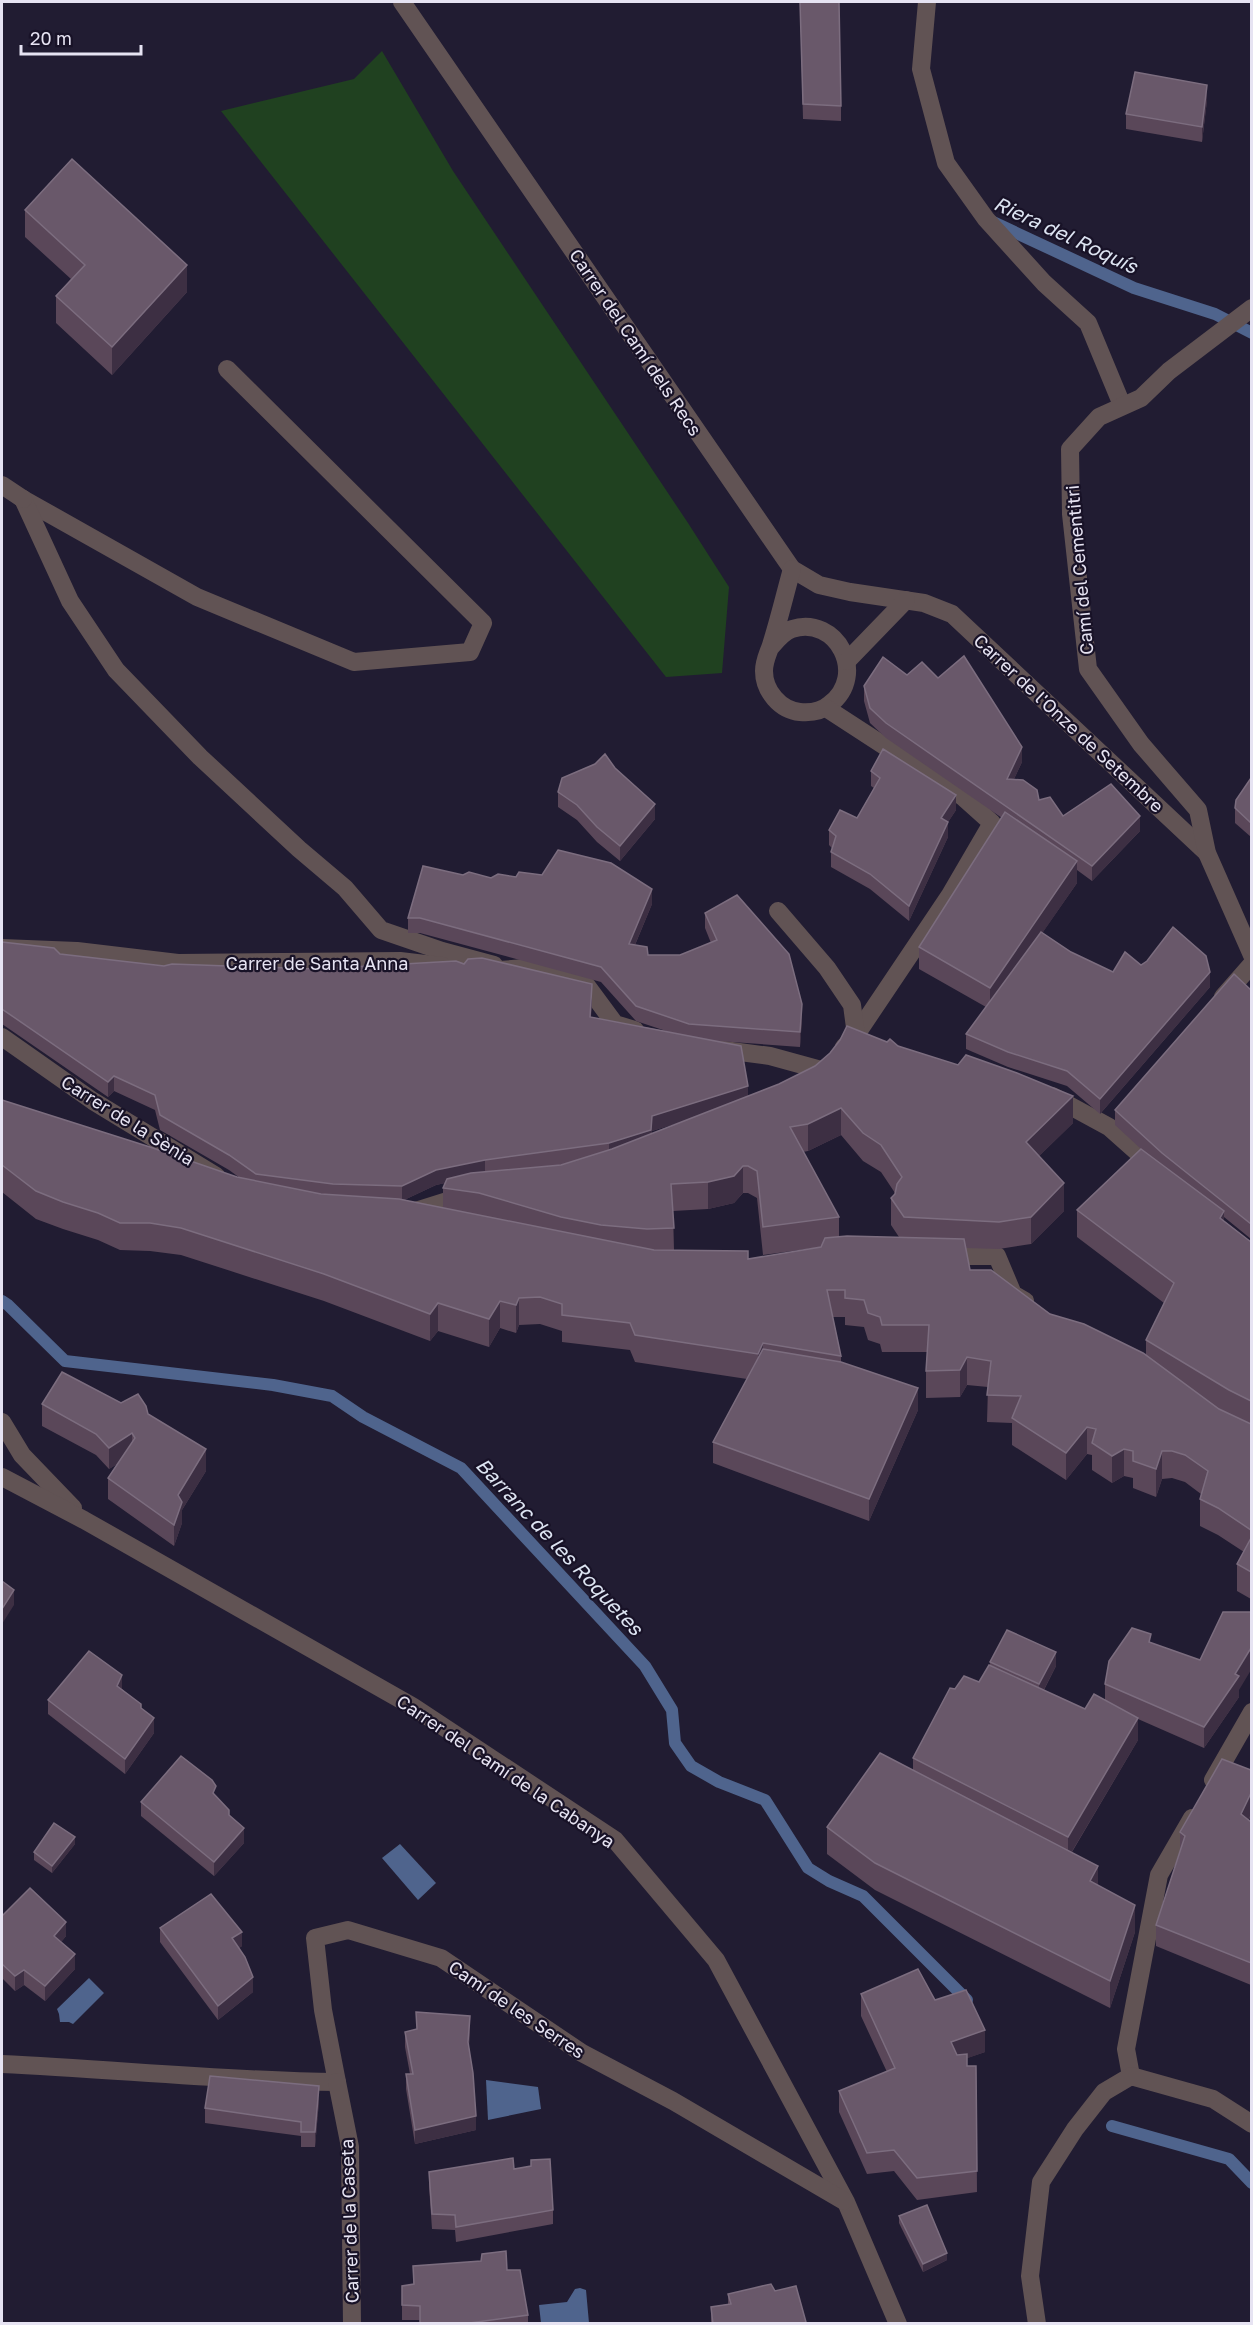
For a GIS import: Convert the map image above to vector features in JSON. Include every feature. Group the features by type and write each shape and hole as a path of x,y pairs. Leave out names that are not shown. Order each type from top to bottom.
{"street":[{"name":"Carrer del Camí dels Recs","path":"402,2 792,569 819,585 924,603"},
{"path":"927,2 921,69 946,163 986,219 1044,283 1088,323 1122,405"},
{"name":"Camí del Cementitri","path":"1207,853 1198,810 1141,744 1088,669 1071,514 1070,449 1100,417 1141,398 1169,371 1251,308"},
{"path":"2,485 196,597 354,662 470,652 483,623 227,369"},
{"path":"23,499 70,601 116,670 200,757 299,849 345,888 381,930 442,951 509,969"},
{"path":"771,647 782,635 792,629 806,628 832,637 842,648 847,661 848,675 837,699 825,708 813,712 798,712 774,699 767,687 764,673 765,659 771,647 792,569"},
{"path":"847,661 906,600"},
{"name":"Carrer de l'Onze de Setembre","path":"924,603 952,614 1207,853"},
{"path":"805,1082 822,1070 856,1035 950,895 992,823 963,797 825,708"},
{"path":"1207,853 1251,955"},
{"path":"778,911 827,968 852,1005 856,1035"},
{"name":"Carrer de Santa Anna","path":"2,948 77,951 178,963 400,961 483,972 524,968 587,986 615,1024 649,1035"},
{"path":"1214,1007 1251,964"},
{"path":"856,1035 879,1042"},
{"name":"Carrer de la Sènia","path":"2,1037 93,1101 230,1188 179,1174"},
{"path":"694,1047 770,1056 822,1070"},
{"path":"1039,1089 1108,1126 1168,1179"},
{"path":"1108,1126 1124,1109"},
{"path":"438,1222 398,1214 481,1193"},
{"path":"930,1256 997,1256 1013,1294 1044,1312"},
{"path":"2,1422 22,1455 84,1520"},
{"name":"Carrer del Camí de la Cabanya","path":"2,1477 84,1520 412,1706 615,1840 716,1960 846,2202 898,2324"},
{"path":"1131,2076 1126,2049 1159,1875 1249,1725"},
{"name":"Camí de les Serres","path":"337,2082 323,2010 315,1938 348,1930 441,1958 582,2053 674,2101 846,2202"},
{"path":"2,2064 104,2068 261,2082 337,2082"},
{"path":"1037,2324 1030,2276 1041,2182 1075,2129 1104,2092 1131,2076 1213,2099 1251,2124"},
{"name":"Carrer de la Caseta","path":"337,2082 350,2147 352,2324"}],"green space":[{"path":"382,51 453,171 729,587 722,673 666,677 221,111 354,79"}],"water":[{"path":"400,1844 436,1883 418,1900 382,1858"},
{"path":"89,1978 104,1993 73,2024 60,2022 57,2009"},
{"path":"486,2080 538,2087 541,2109 488,2120"},
{"path":"575,2289 586,2290 589,2323 541,2323 539,2305 567,2302"}],"building":[{"path":"800,2 839,2 841,106 803,104"},
{"path":"1135,72 1207,85 1202,127 1126,114"},
{"path":"72,159 187,265 112,347 56,296 85,265 25,210"},
{"path":"964,656 1022,747 1007,779 1023,780 1037,790 1039,800 1050,797 1063,816 1111,784 1140,816 1092,866 886,723 870,708 864,686 883,657 907,675 922,662 938,678"},
{"path":"883,749 956,795 941,818 948,822 909,906 870,874 831,852 836,836 829,830 840,810 857,818 880,778 871,771"},
{"path":"605,754 615,768 655,804 620,846 597,827 577,805 558,792 562,778 595,764"},
{"path":"1251,778 1251,823 1235,808 1236,800"},
{"path":"1005,812 1077,861 990,988 919,947"},
{"path":"558,850 611,863 652,889 629,944 647,947 648,955 680,955 717,940 705,913 737,895 789,954 802,1004 800,1032 689,1024 636,1006 601,967 420,918 408,918 423,866 463,875 469,872 491,878 498,874 516,877 519,872 542,875"},
{"path":"1173,927 1206,956 1210,972 1100,1099 1067,1071 1008,1052 966,1034 1041,932 1071,952 1113,972 1125,952 1141,965 1147,961"},
{"path":"2,942 54,948 60,954 164,966 172,964 316,969 456,961 464,964 468,959 482,958 592,984 590,1017 741,1046 748,1086 652,1116 651,1130 609,1143 485,1160 436,1170 402,1186 333,1184 256,1174 229,1155 160,1115 155,1095 114,1076 108,1082 2,1009"},
{"path":"1234,974 1251,990 1251,1224 1162,1153 1115,1110"},
{"path":"847,1026 887,1042 890,1039 898,1046 958,1065 966,1055 1073,1096 1026,1142 1064,1183 1031,1217 999,1222 904,1217 891,1198 902,1177 881,1145 863,1133 841,1108 808,1124 790,1127 839,1217 763,1227 757,1171 748,1166 743,1166 734,1176 708,1182 671,1184 674,1228 647,1229 601,1225 561,1217 479,1193 443,1188 447,1179 471,1173 561,1165 612,1149 779,1084 815,1066 830,1053"},
{"path":"2,1100 237,1177 321,1194 399,1199 654,1250 748,1251 748,1259 821,1247 825,1238 847,1236 964,1239 970,1270 991,1270 1050,1314 1084,1324 1143,1353 1219,1409 1251,1424 1251,1530 1200,1499 1208,1471 1185,1455 1162,1451 1156,1469 1133,1461 1133,1451 1124,1449 1112,1456 1092,1443 1096,1429 1087,1427 1066,1453 1012,1418 1021,1396 987,1395 991,1361 967,1357 960,1370 926,1371 929,1325 882,1325 880,1317 868,1313 864,1300 845,1298 845,1290 827,1290 841,1356 763,1343 758,1354 635,1335 630,1323 562,1315 562,1304 540,1297 519,1298 516,1305 500,1301 489,1319 438,1303 430,1314 324,1274 181,1228 150,1223 120,1223 36,1191 2,1165"},
{"path":"1141,1149 1224,1211 1220,1218 1251,1242 1251,1401 1146,1340 1174,1283 1077,1210"},
{"path":"763,1349 841,1362 918,1388 869,1499 713,1442"},
{"path":"62,1372 121,1403 138,1394 148,1414 206,1449 178,1495 182,1502 174,1525 108,1478 135,1438 132,1433 109,1448 96,1434 42,1404"},
{"path":"1251,1538 1251,1572 1237,1564"},
{"path":"2,1581 14,1590 2,1609"},
{"path":"1223,1612 1251,1612 1251,1648 1235,1674 1239,1676 1204,1727 1105,1684 1109,1661 1132,1628 1151,1634 1149,1642 1200,1660"},
{"path":"1007,1630 1056,1652 1039,1684 990,1662"},
{"path":"89,1651 122,1675 117,1686 141,1704 141,1708 154,1718 125,1759 48,1700"},
{"path":"989,1665 1085,1709 1094,1694 1138,1718 1068,1837 913,1758 950,1688 955,1689 964,1676 979,1682"},
{"path":"880,1753 1098,1866 1090,1881 1135,1905 1110,1981 875,1863 827,1827"},
{"path":"181,1756 212,1780 216,1786 213,1793 229,1810 229,1815 244,1828 214,1862 141,1802"},
{"path":"1222,1759 1251,1770 1251,1793 1241,1814 1251,1822 1251,1963 1156,1925 1185,1836 1180,1832"},
{"path":"54,1823 75,1837 52,1866 34,1852"},
{"path":"30,1888 66,1922 54,1936 75,1954 45,1986 24,1970 15,1976 2,1964 2,1916"},
{"path":"211,1894 242,1932 232,1938 245,1957 253,1977 218,2006 160,1928"},
{"path":"918,1969 935,2000 966,1990 985,2030 951,2042 957,2055 967,2054 967,2066 976,2066 977,2171 917,2178 894,2150 867,2153 839,2091 895,2068 861,1994"},
{"path":"416,2012 470,2016 468,2042 476,2116 415,2130 406,2074 413,2074 405,2032 417,2029"},
{"path":"210,2076 319,2086 315,2132 301,2132 301,2122 205,2108"},
{"path":"513,2158 514,2169 531,2166 531,2160 550,2159 553,2210 456,2227 455,2215 432,2214 429,2172"},
{"path":"927,2205 947,2253 923,2264 899,2216"},
{"path":"506,2251 507,2270 520,2270 528,2315 462,2324 420,2324 420,2306 402,2305 402,2286 414,2284 413,2266 481,2261 482,2254"},
{"path":"771,2284 775,2291 796,2286 806,2322 801,2324 713,2324 711,2307 731,2304 728,2294"}],"waterway":[{"name":"Riera del Roquís","path":"993,222 1134,288 1215,314 1252,333"},
{"name":"Barranc de les Roquetes","path":"2,1301 65,1361 273,1385 332,1396 363,1417 461,1468 645,1666 672,1710 675,1743 691,1766 719,1782 765,1800 808,1868 829,1881 863,1896 967,2000"},
{"name":"Barranc de les Roquetes","path":"1112,2126 1229,2159 1252,2183"}]}
